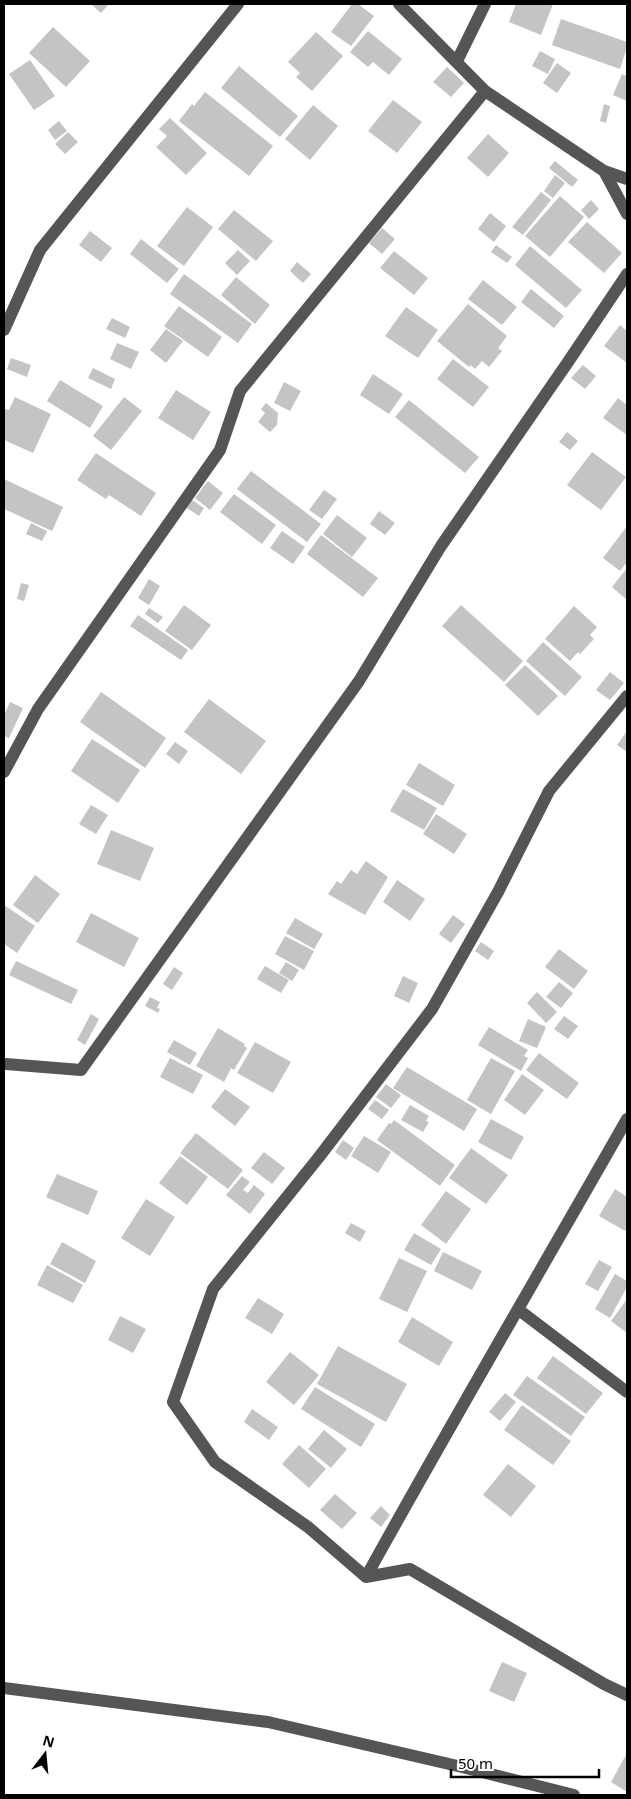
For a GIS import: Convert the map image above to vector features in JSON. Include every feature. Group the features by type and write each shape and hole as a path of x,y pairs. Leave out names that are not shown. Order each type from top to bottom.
{"street":[{"path":"4,330 40,250 238,4"},
{"path":"399,4 485,91 604,171 627,179"},
{"path":"457,61 485,4"},
{"path":"4,772 38,708 220,450 240,391 485,91"},
{"path":"604,171 627,214"},
{"path":"6,1064 81,1070 359,681 441,546 627,274"},
{"path":"366,1577 308,1527 215,1462 173,1402 213,1289 319,1157 432,1009 498,892 549,791 627,696"},
{"path":"366,1577 439,1445 519,1310 627,1118"},
{"path":"519,1310 627,1392"},
{"path":"366,1577 410,1569 604,1684 627,1695"},
{"path":"4,1688 268,1722 574,1795"}],"building":[{"path":"91,4 109,4 101,13"},
{"path":"352,4 358,4 374,16 351,46 331,32"},
{"path":"516,4 553,4 541,35 509,22"},
{"path":"561,19 627,42 620,69 552,45"},
{"path":"53,27 90,61 66,87 29,53"},
{"path":"368,31 402,59 389,75 373,62 368,67 350,52"},
{"path":"316,32 343,56 312,91 296,77 300,73 288,62"},
{"path":"540,51 555,59 548,74 532,66"},
{"path":"30,60 55,96 34,110 9,74"},
{"path":"557,63 571,73 557,93 543,83"},
{"path":"239,66 298,116 280,137 221,88"},
{"path":"447,67 464,83 451,97 433,82"},
{"path":"622,74 627,76 627,101 613,95"},
{"path":"205,92 273,146 249,176 179,121 192,104 194,106"},
{"path":"393,100 422,122 397,153 368,131"},
{"path":"604,104 610,106 606,123 600,121"},
{"path":"313,105 338,126 310,160 285,139"},
{"path":"170,118 207,153 186,175 156,147 167,136 159,129"},
{"path":"59,121 67,131 55,140 48,130"},
{"path":"68,132 78,142 65,154 55,144"},
{"path":"488,134 509,153 488,177 467,158"},
{"path":"555,161 578,180 572,187 549,168"},
{"path":"555,175 565,183 553,198 544,191"},
{"path":"541,192 551,200 523,235 512,227"},
{"path":"560,196 584,217 550,257 525,236"},
{"path":"591,200 599,209 589,219 581,210"},
{"path":"187,207 213,227 184,266 157,246"},
{"path":"234,210 273,241 256,261 218,229"},
{"path":"490,213 506,226 494,242 478,229"},
{"path":"587,222 622,253 604,273 568,242"},
{"path":"382,228 395,239 382,254 369,243"},
{"path":"90,231 112,248 101,262 79,245"},
{"path":"141,239 179,269 167,283 130,254"},
{"path":"496,245 512,257 507,263 491,252"},
{"path":"530,246 582,290 566,308 515,265"},
{"path":"238,250 250,261 237,275 225,263"},
{"path":"394,251 428,278 414,295 380,268"},
{"path":"297,262 311,274 303,283 290,271"},
{"path":"184,274 252,324 238,343 170,294"},
{"path":"236,277 270,305 255,324 221,295"},
{"path":"483,280 517,307 502,325 468,299"},
{"path":"531,289 564,316 554,328 521,302"},
{"path":"468,304 507,336 498,348 502,351 489,367 482,361 475,369 471,365 469,367 437,341"},
{"path":"179,306 222,337 208,357 164,326"},
{"path":"406,307 438,330 418,358 385,336"},
{"path":"112,318 130,327 125,338 106,329"},
{"path":"620,325 627,331 627,363 604,346"},
{"path":"166,329 183,341 166,363 150,350"},
{"path":"117,343 139,352 131,369 110,359"},
{"path":"11,358 31,365 27,377 7,369"},
{"path":"453,359 489,387 473,407 437,379"},
{"path":"583,365 596,376 585,389 571,378"},
{"path":"93,368 115,379 111,389 88,378"},
{"path":"373,374 403,394 389,414 360,395"},
{"path":"60,380 103,406 90,428 47,401"},
{"path":"284,382 301,391 290,411 274,403"},
{"path":"176,390 211,412 193,440 158,418"},
{"path":"15,397 51,414 33,453 4,440 4,409 9,410"},
{"path":"124,397 142,411 111,450 93,436"},
{"path":"618,398 627,405 627,435 603,418"},
{"path":"409,400 479,457 465,473 395,417"},
{"path":"266,403 278,413 277,425 270,432 258,422 265,413 261,409"},
{"path":"567,432 578,441 570,450 559,442"},
{"path":"592,452 626,477 601,510 567,485"},
{"path":"96,453 156,493 141,516 109,495 106,499 77,480"},
{"path":"251,471 321,524 307,542 237,489"},
{"path":"4,479 63,507 52,531 4,509"},
{"path":"208,481 223,493 210,510 195,498"},
{"path":"324,490 337,499 322,519 309,510"},
{"path":"234,494 276,525 262,544 220,512"},
{"path":"189,498 204,508 199,516 184,506"},
{"path":"379,511 395,523 385,535 370,524"},
{"path":"337,515 367,538 352,557 323,534"},
{"path":"31,523 47,531 42,541 26,534"},
{"path":"627,526 627,562 620,571 603,558"},
{"path":"282,531 305,547 293,564 270,548"},
{"path":"321,535 378,578 363,597 307,554"},
{"path":"627,568 627,600 612,587"},
{"path":"149,579 160,586 149,605 138,598"},
{"path":"21,583 29,585 24,601 17,599"},
{"path":"184,605 211,625 192,650 165,631"},
{"path":"461,605 523,661 504,682 442,626"},
{"path":"574,606 597,627 590,635 594,639 580,654 578,652 570,661 545,639"},
{"path":"149,608 163,617 158,623 145,614"},
{"path":"138,615 188,650 181,660 130,626"},
{"path":"543,642 582,677 565,696 526,661"},
{"path":"525,665 558,696 538,716 505,685"},
{"path":"610,672 624,683 610,700 596,690"},
{"path":"101,692 166,738 145,768 80,722"},
{"path":"209,699 266,741 241,774 184,732"},
{"path":"10,702 23,708 9,738 4,736 4,715"},
{"path":"627,731 627,752 617,745"},
{"path":"92,739 140,770 118,803 71,771"},
{"path":"175,742 188,751 179,764 166,754"},
{"path":"419,763 455,785 443,806 406,785"},
{"path":"403,789 437,808 424,830 390,811"},
{"path":"91,805 108,815 96,834 79,824"},
{"path":"436,814 467,834 454,854 423,834"},
{"path":"111,830 154,848 140,881 97,864"},
{"path":"366,861 388,877 365,915 328,894 337,881 341,884 351,870 357,874"},
{"path":"35,875 60,894 38,923 13,905"},
{"path":"397,880 425,899 410,921 383,902"},
{"path":"4,905 35,926 17,953 4,944"},
{"path":"91,913 139,938 124,967 76,942"},
{"path":"453,915 465,924 451,943 439,934"},
{"path":"295,918 323,934 314,949 286,933"},
{"path":"285,936 314,951 304,970 275,954"},
{"path":"481,942 494,951 488,960 475,951"},
{"path":"559,949 588,971 574,989 545,967"},
{"path":"16,961 78,990 71,1004 9,975"},
{"path":"286,962 299,970 292,981 279,973"},
{"path":"265,966 289,980 281,993 257,979"},
{"path":"174,967 183,973 172,990 163,984"},
{"path":"403,976 418,983 409,1003 394,996"},
{"path":"559,982 573,993 561,1008 546,997"},
{"path":"537,992 557,1012 546,1023 527,1003"},
{"path":"150,997 160,1002 157,1008 160,1009 158,1013 145,1006"},
{"path":"91,1014 99,1019 85,1045 77,1040"},
{"path":"564,1016 578,1026 568,1039 554,1029"},
{"path":"528,1019 546,1027 537,1048 519,1041"},
{"path":"489,1027 528,1050 524,1056 528,1058 521,1071 478,1045"},
{"path":"218,1028 245,1044 244,1046 247,1048 234,1070 231,1068 224,1082 196,1066"},
{"path":"174,1040 197,1053 190,1065 167,1052"},
{"path":"255,1042 291,1062 273,1093 237,1073"},
{"path":"539,1053 579,1083 567,1099 526,1070"},
{"path":"170,1058 203,1075 193,1094 160,1077"},
{"path":"491,1058 515,1071 491,1114 467,1100"},
{"path":"407,1067 477,1109 464,1131 393,1088"},
{"path":"522,1074 544,1090 525,1115 504,1100"},
{"path":"386,1084 401,1095 391,1108 376,1097"},
{"path":"225,1089 250,1107 235,1126 211,1107"},
{"path":"375,1100 389,1110 382,1119 368,1109"},
{"path":"410,1105 429,1116 426,1121 429,1122 423,1132 401,1120"},
{"path":"491,1119 524,1137 511,1160 478,1142"},
{"path":"394,1120 455,1165 440,1186 377,1140 389,1123 391,1124"},
{"path":"196,1133 243,1170 228,1189 180,1153"},
{"path":"364,1136 391,1152 378,1173 351,1156"},
{"path":"343,1140 354,1148 346,1160 335,1152"},
{"path":"471,1148 508,1175 486,1204 449,1178"},
{"path":"264,1152 285,1168 272,1184 251,1168"},
{"path":"180,1156 208,1177 187,1205 159,1183"},
{"path":"57,1174 98,1191 88,1215 46,1197"},
{"path":"242,1176 250,1182 243,1190 248,1193 254,1185 265,1194 250,1214 226,1195"},
{"path":"615,1189 627,1197 627,1226 625,1231 599,1216"},
{"path":"446,1191 471,1209 446,1244 421,1225"},
{"path":"146,1199 175,1217 150,1256 121,1238"},
{"path":"351,1223 366,1231 360,1242 345,1233"},
{"path":"414,1233 441,1249 431,1265 404,1250"},
{"path":"62,1242 96,1261 85,1283 50,1264"},
{"path":"443,1252 482,1271 472,1290 434,1271"},
{"path":"399,1258 427,1271 407,1312 379,1299"},
{"path":"599,1260 612,1267 598,1291 585,1284"},
{"path":"47,1265 83,1285 73,1303 37,1285"},
{"path":"615,1274 627,1281 627,1287 610,1318 595,1309"},
{"path":"258,1298 284,1314 272,1334 245,1318"},
{"path":"627,1299 627,1333 611,1321"},
{"path":"120,1316 146,1329 133,1353 108,1340"},
{"path":"412,1317 453,1342 439,1366 398,1342"},
{"path":"338,1346 407,1384 386,1422 317,1384"},
{"path":"290,1352 319,1375 294,1405 266,1382"},
{"path":"553,1356 603,1393 586,1414 537,1378"},
{"path":"527,1376 585,1417 571,1436 513,1395"},
{"path":"315,1387 375,1424 361,1447 301,1409"},
{"path":"505,1393 516,1402 500,1421 489,1412"},
{"path":"522,1405 571,1441 553,1465 504,1430"},
{"path":"252,1409 278,1427 269,1440 244,1422"},
{"path":"324,1430 347,1449 331,1468 308,1449"},
{"path":"299,1445 326,1469 309,1488 282,1464"},
{"path":"508,1464 536,1486 511,1517 483,1495"},
{"path":"335,1494 357,1513 342,1529 320,1510"},
{"path":"381,1506 390,1515 381,1527 370,1518"},
{"path":"502,1662 527,1673 514,1702 489,1691"},
{"path":"627,1753 627,1792 611,1782"}]}
